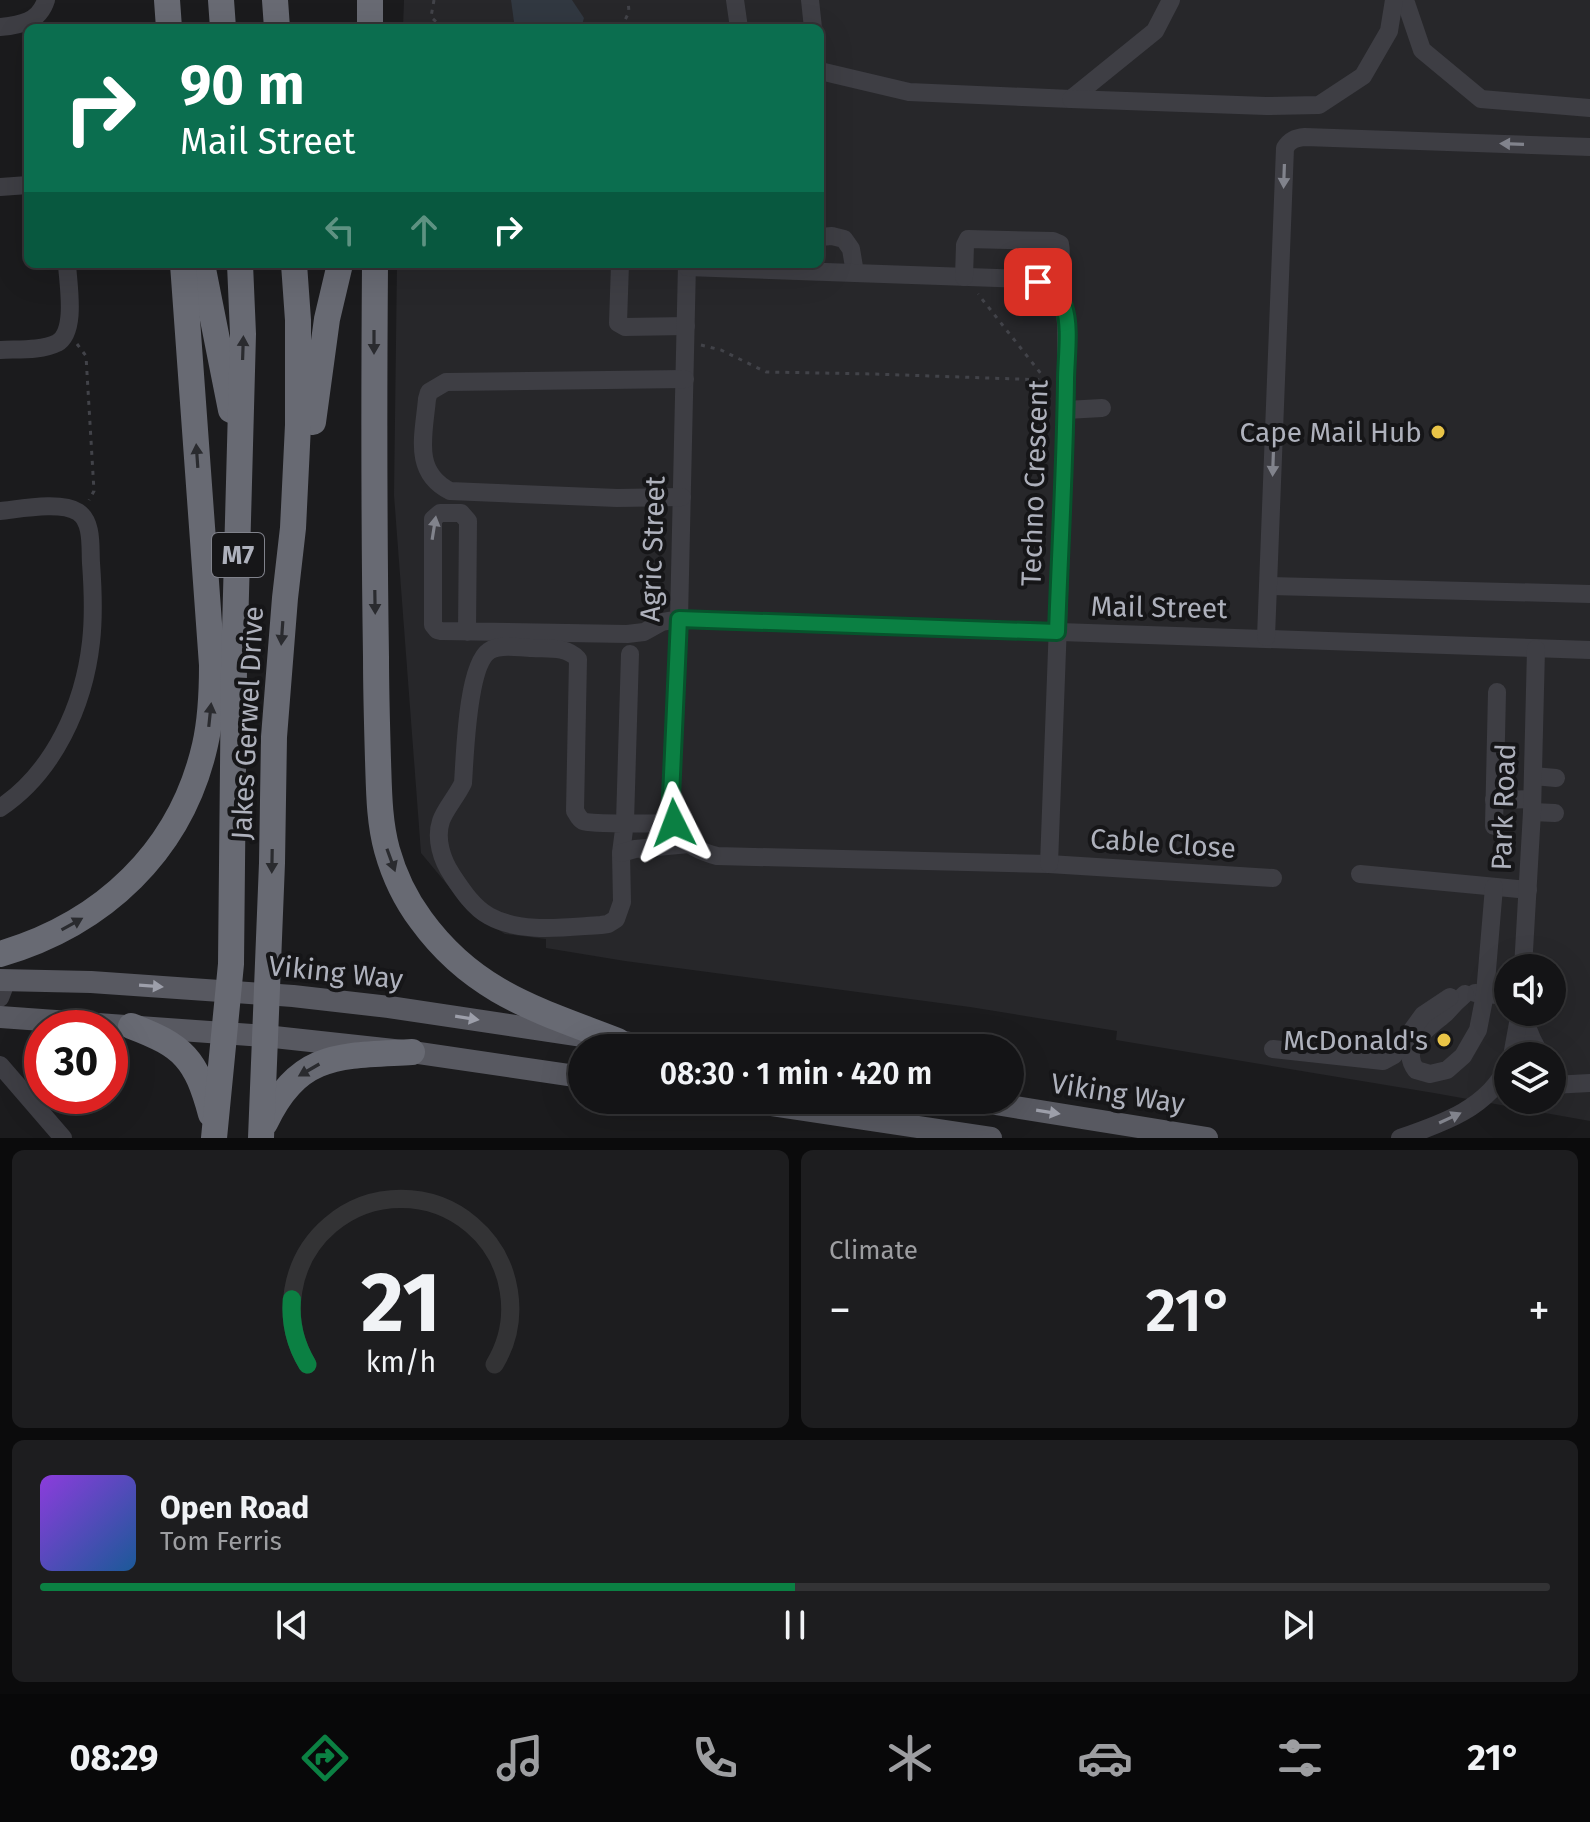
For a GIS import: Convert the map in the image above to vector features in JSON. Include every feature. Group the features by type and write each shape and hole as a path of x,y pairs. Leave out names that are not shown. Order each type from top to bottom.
{"highway":[{"path":"167,0 169,24"},
{"path":"221,0 223,24"},
{"path":"275,0 277,24"},
{"path":"370,0 370,24"},
{"path":"0,954 72,925 124,887 169,831 200,764 209,726 212,665 183,268"},
{"path":"203,268 240,457"},
{"name":"Jakes Gerwel Drive","path":"214,1134 231,964 234,668 243,334 240,268"},
{"name":"Jakes Gerwel Drive","path":"261,1134 274,737 293,528 299,374 294,268"},
{"path":"293,528 305,485 321,356 339,268"},
{"path":"375,268 377,730 380,814 387,850 407,900 456,961 514,1000 600,1034"},
{"path":"131,1026 164,1039 191,1062 201,1082 214,1134"},
{"path":"261,1134 283,1091 309,1068 340,1058 412,1052"}],"main road":[{"name":"Viking Way","path":"2,986 91,982 267,994 389,1007 571,1034"},
{"path":"0,1017 265,1036 412,1052 568,1075"},
{"name":"Viking Way","path":"1024,1109 1207,1138"},
{"path":"831,1114 991,1138"}],"street":[{"path":"0,27 27,23 42,10 46,0"},
{"path":"735,0 738,24"},
{"path":"810,0 813,24"},
{"path":"1071,99 1155,31 1171,0"},
{"path":"824,72 909,92 1266,106 1319,105 1363,76 1389,31 1394,0"},
{"path":"1405,0 1422,50 1481,99 1590,108"},
{"path":"1266,637 1285,148 1294,138 1305,137 1590,147"},
{"path":"0,187 24,185"},
{"path":"824,237 844,239 851,249 855,273"},
{"path":"801,268 855,273 964,277 1028,279 1049,288 1061,265 1060,244 1053,241 968,239 964,277"},
{"path":"0,350 55,344 63,338 70,323 67,268"},
{"path":"620,268 618,323 625,327 686,333"},
{"name":"Agric Street","path":"681,833 671,797 679,619 687,268"},
{"name":"Techno Crescent","path":"1049,288 1064,308 1066,323 1066,410 1049,864"},
{"path":"682,497 617,498 450,491 433,480 423,458 429,392 446,382 685,379"},
{"path":"1066,410 1102,408"},
{"path":"0,511 51,507 75,510 81,514 90,534 93,604 91,645 81,689 67,726 52,757 32,780 0,808"},
{"path":"467,632 468,521 461,513 440,513 433,519 433,625 441,631 467,632 627,634 644,632 662,622 679,619"},
{"path":"1268,586 1590,594"},
{"name":"Mail Street","path":"679,619 1590,650"},
{"path":"630,654 625,822 621,853 622,902 619,914 608,924 545,928 517,925 488,915 464,894 445,864 440,848 440,831 441,820 463,783 472,683 478,663 486,653 498,647 566,650 578,659 575,811 580,819 587,822 625,822 681,833 699,850 717,856 1049,864"},
{"name":"Park Road","path":"1524,954 1536,649"},
{"path":"1494,826 1497,692"},
{"path":"1533,776 1556,778"},
{"path":"1494,800 1532,805 1555,813"},
{"path":"621,853 681,833"},
{"name":"Cable Close","path":"1049,864 1273,878"},
{"path":"1360,874 1528,890"},
{"path":"1465,994 1414,1041 1411,1062 1416,1070 1430,1074 1447,1070 1463,1056 1478,1030 1485,994 1494,887"},
{"path":"1273,1049 1383,1061 1394,1055 1423,1015 1448,998 1465,994 1494,995"},
{"path":"0,1065 63,1138"},
{"path":"1566,1081 1590,1083"},
{"path":"1400,1138 1457,1116 1494,1092"}],"path":[{"path":"434,0 431,17 439,24"},
{"path":"623,24 629,12 628,0"},
{"path":"686,333 766,372 1046,380 964,277"},
{"path":"67,331 86,356 94,491 81,514"}],"shaded area":[{"path":"404,0 1590,0 1590,1121 1551,1114 1566,1114 1566,1042 1494,1042 1494,1104 1116,1040 1117,1031 970,1007 546,948 546,939 505,934 470,912 421,853 394,495 397,268 824,268 824,24 403,24"},
{"path":"511,0 572,0 584,18 582,24 514,22"}],"place":[{"name":"Cape Mail Hub","path":"1438,432"},
{"name":"McDonald's","path":"1444,1040"}],"route":[{"path":"674,823 671,797 679,619 1057,632 1066,410 1066,323 1059,299 1052,290 1038,282"}]}
